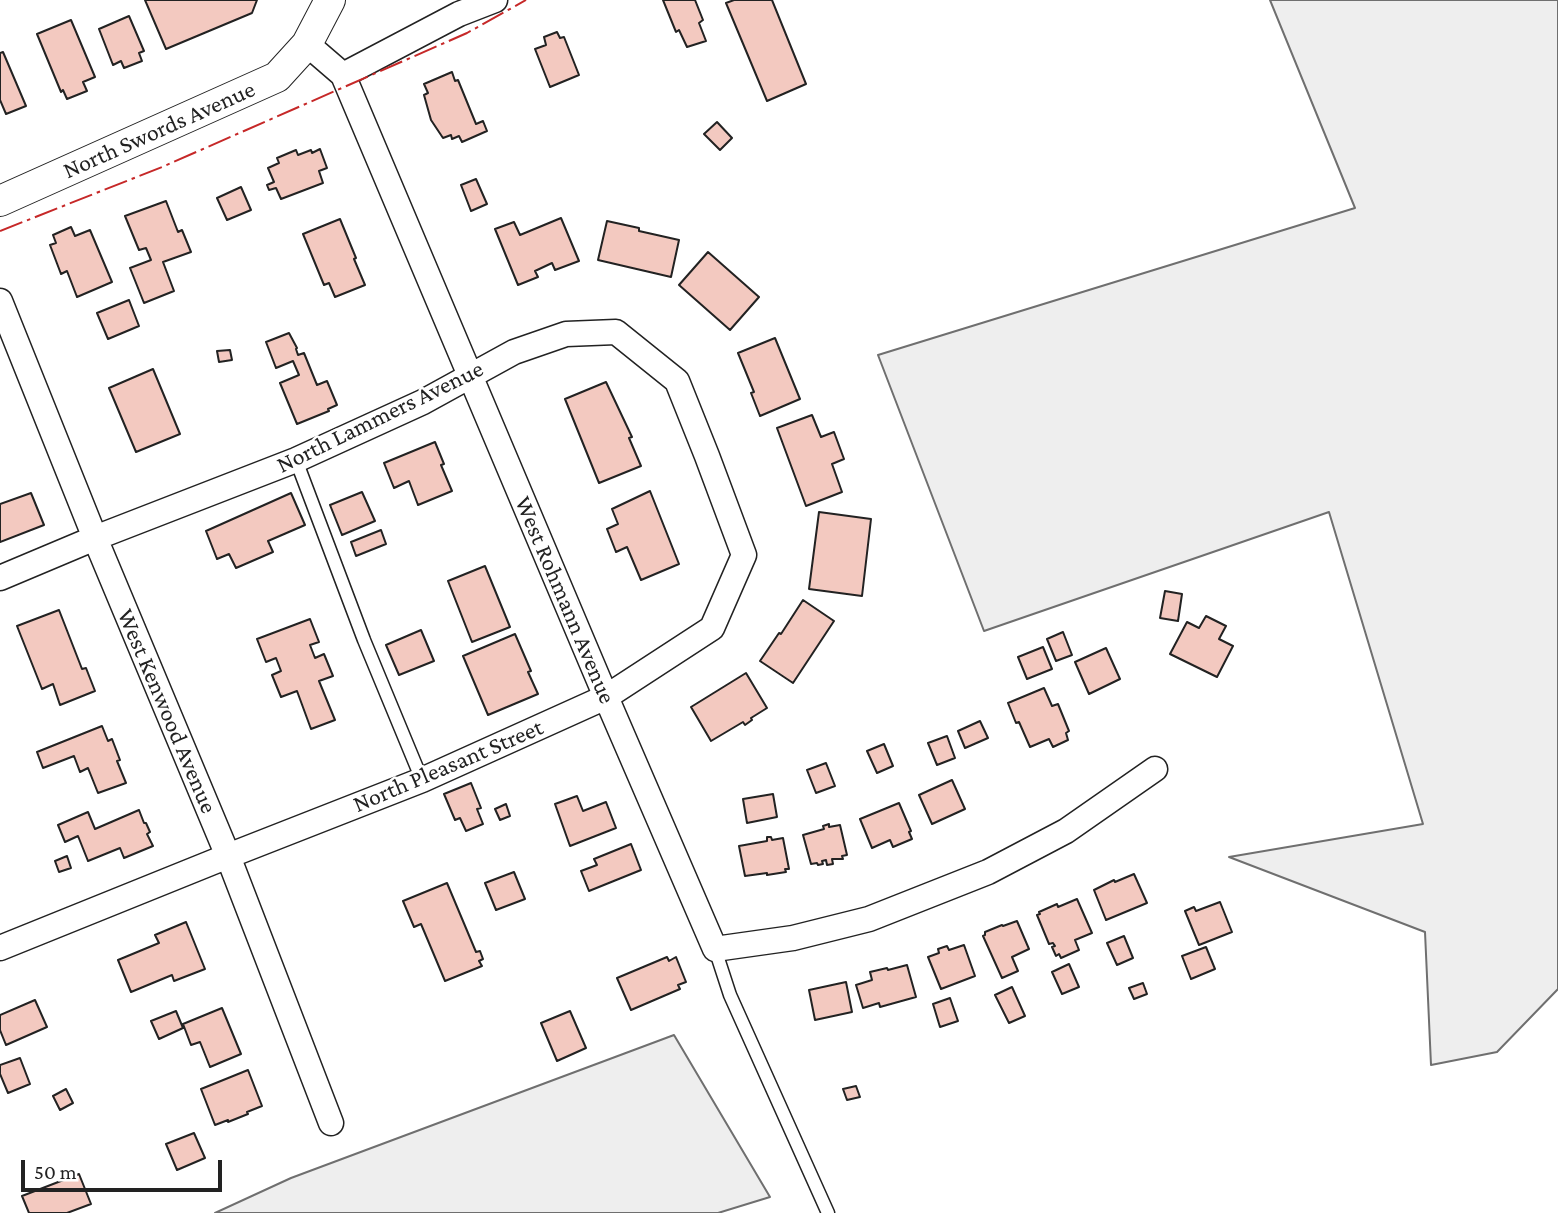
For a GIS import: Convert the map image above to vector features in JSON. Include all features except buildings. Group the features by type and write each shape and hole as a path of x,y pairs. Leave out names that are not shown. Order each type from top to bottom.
{"street":[{"path":"307,44 330,0"},
{"path":"343,75 459,14 495,0"},
{"name":"West Rohmann Avenue","path":"307,44 343,75 715,949"},
{"name":"North Swords Avenue","path":"0,201 277,76 307,44"},
{"name":"West Kenwood Avenue","path":"0,301 95,538 228,856 331,1123"},
{"name":"North Lammers Avenue","path":"0,578 296,460 423,402 513,352 566,334 616,332 677,381 707,456"},
{"name":"North Pleasant Street","path":"0,948 422,780 606,697 712,628 744,555 707,456"},
{"path":"715,949 793,938 869,919 988,872 1066,831 1155,769"}],"lane":[{"path":"296,460 364,640 422,780"},
{"name":"West Rohmann Avenue","path":"715,949 730,995 828,1213"}],"shaded area":[{"path":"1270,0 1558,0 1558,989 1497,1052 1431,1065 1425,932 1229,857 1423,824 1329,512 984,631 878,355 1355,208"},
{"path":"674,1035 770,1197 718,1213 215,1213 291,1178"}],"power":[{"path":"0,231 162,167 467,33 526,0"}]}
